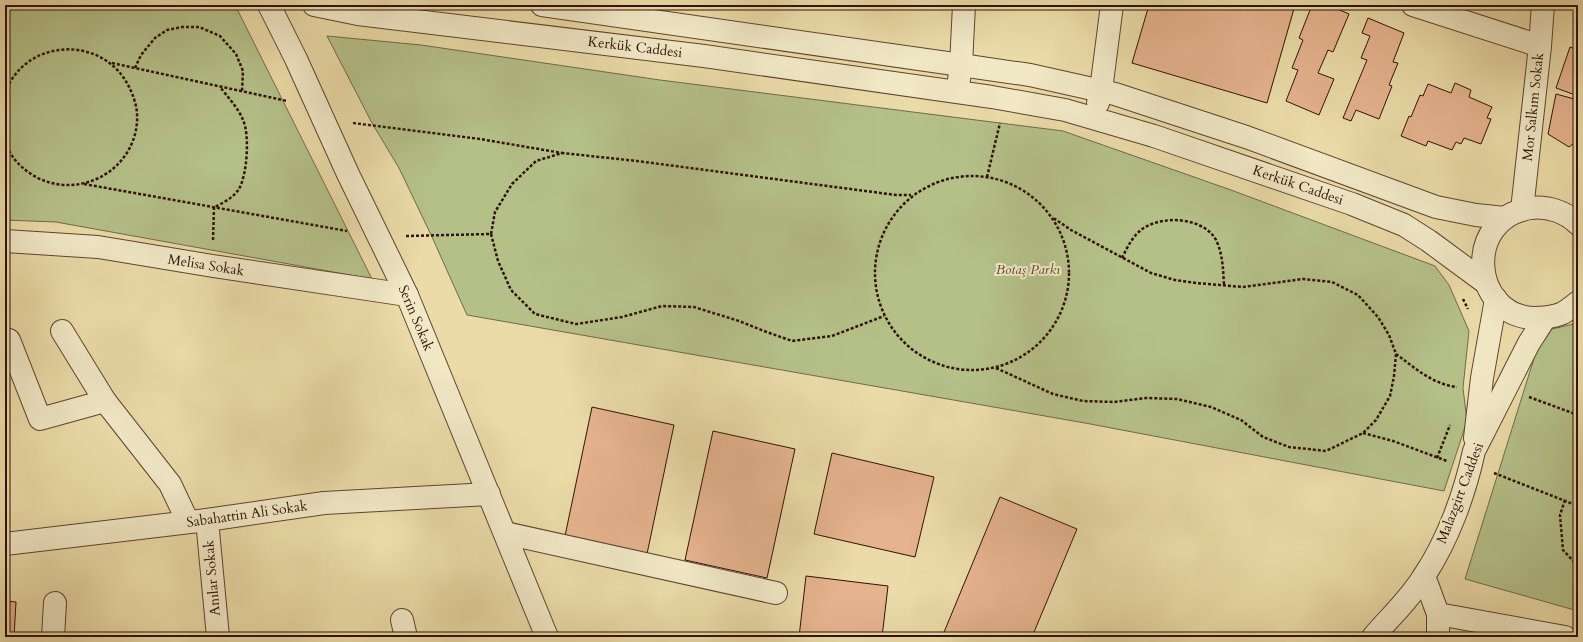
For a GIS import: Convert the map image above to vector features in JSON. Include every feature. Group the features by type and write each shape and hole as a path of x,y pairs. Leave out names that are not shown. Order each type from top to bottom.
{"street":[{"name":"Serin Sokak","path":"269,5 296,59 319,114 407,295 548,637"},
{"name":"Kerkük Caddesi","path":"314,5 358,14 633,47 957,92 1065,110 1154,136 1218,157 1352,204 1404,225 1429,241 1491,291 1510,311 1527,317 1545,318"},
{"name":"Kerkük Caddesi","path":"542,5 636,9 961,65 1030,75 1101,90 1246,137 1436,207 1476,215 1514,214 1540,207 1558,211 1573,219 1578,224"},
{"path":"957,92 961,65 964,5"},
{"path":"1095,118 1101,90 1112,5"},
{"path":"1413,5 1540,46"},
{"name":"Mor Salkım Sokak","path":"1514,214 1540,46 1543,5"},
{"path":"633,47 636,9"},
{"path":"1558,211 1578,201"},
{"path":"1472,462 1491,291 1483,269 1483,254 1487,240 1495,228 1514,214"},
{"name":"Melisa Sokak","path":"5,241 98,247 407,295"},
{"path":"1545,318 1563,313 1578,302"},
{"name":"Malazgirt Caddesi","path":"1373,637 1403,604 1424,576 1449,532 1472,462 1529,343 1545,318"},
{"name":"Anılar Sokak","path":"62,331 105,401 149,456 197,521 218,637"},
{"path":"9,340 40,419 105,401"},
{"name":"Sabahattin Ali Sokak","path":"5,544 197,521 324,503 489,494"},
{"path":"505,533 776,593"},
{"path":"1424,576 1438,614 1438,637"},
{"path":"54,637 55,603"},
{"path":"1438,614 1565,637"}],"path":[{"path":"135,68 140,55 154,38 167,30 182,27 198,27 220,36 236,54 243,71 242,91"},
{"path":"5,93 9,82 25,64 45,52 69,48 92,53 111,63 242,91 319,114 562,153 637,161 896,195 912,195"},
{"path":"84,184 104,176 121,162 132,143 137,121 135,99 126,80 111,63"},
{"path":"214,207 222,204 239,190 245,170 248,143 244,120 220,86"},
{"path":"987,177 1002,116"},
{"path":"5,142 8,150 22,168 41,180 62,185 84,184 378,237 491,234"},
{"path":"562,153 536,161 512,184 495,212 491,234 498,261 511,290 535,314 576,324 622,318 662,306 694,307 740,321 792,341 832,336 884,316"},
{"path":"996,368 1052,394 1083,401 1114,402 1146,398 1177,399 1211,407 1240,420 1263,437 1289,447 1326,451 1363,433 1376,420 1390,396 1396,354 1389,335 1378,317 1358,294 1332,282 1303,279 1243,287 1196,283 1157,275 1071,230 1052,217 1034,198 1012,184 987,177 961,176 935,182 912,195 893,214 880,237 874,264 876,290 884,316 899,338 919,356 943,367 970,371 996,368 1021,358 1042,341 1058,320 1068,294 1070,268 1064,242 1052,217"},
{"path":"213,266 214,207"},
{"path":"1122,258 1133,238 1147,226 1168,219 1187,222 1206,228 1213,235 1223,260 1224,285"},
{"path":"1462,297 1469,310"},
{"path":"1396,354 1425,376 1447,386 1463,388"},
{"path":"1506,389 1578,415"},
{"path":"1437,458 1450,423"},
{"path":"1363,433 1393,441 1437,458 1472,462 1578,506"},
{"path":"1565,500 1560,515 1563,550 1578,566"}],"green space":[{"path":"5,5 235,5 372,279 56,222 5,220"},
{"name":"Botaş Parkı","path":"327,36 421,45 660,80 1063,131 1231,190 1435,266 1449,285 1469,331 1463,388 1467,421 1444,491 1085,423 467,315 399,168 372,123"},
{"path":"1578,323 1578,611 1465,579 1536,352 1552,329"}],"building":[{"path":"1149,5 1295,5 1267,103 1132,63"},
{"path":"1312,5 1328,5 1349,14 1333,52 1328,50 1318,73 1334,79 1319,115 1286,101 1298,70 1292,68 1303,40 1299,38"},
{"path":"1368,18 1404,33 1393,62 1398,63 1389,85 1392,86 1379,119 1356,110 1351,121 1343,118 1367,60 1361,58 1370,36 1362,33"},
{"path":"1570,47 1578,50 1578,96 1556,88"},
{"path":"1455,83 1471,90 1469,97 1492,107 1487,118 1491,119 1481,144 1464,138 1461,144 1456,142 1452,150 1428,141 1426,146 1401,136 1409,116 1411,117 1420,95 1423,96 1428,84 1451,93"},
{"path":"1556,94 1578,100 1578,140 1569,147 1548,134"},
{"path":"592,407 674,425 647,554 565,536"},
{"path":"713,431 795,449 767,578 685,560"},
{"path":"832,453 934,477 915,557 814,534"},
{"path":"1000,497 1077,529 1032,637 942,637"},
{"path":"806,576 888,586 882,637 799,637"},
{"path":"5,601 16,602 14,637 5,637"}]}
